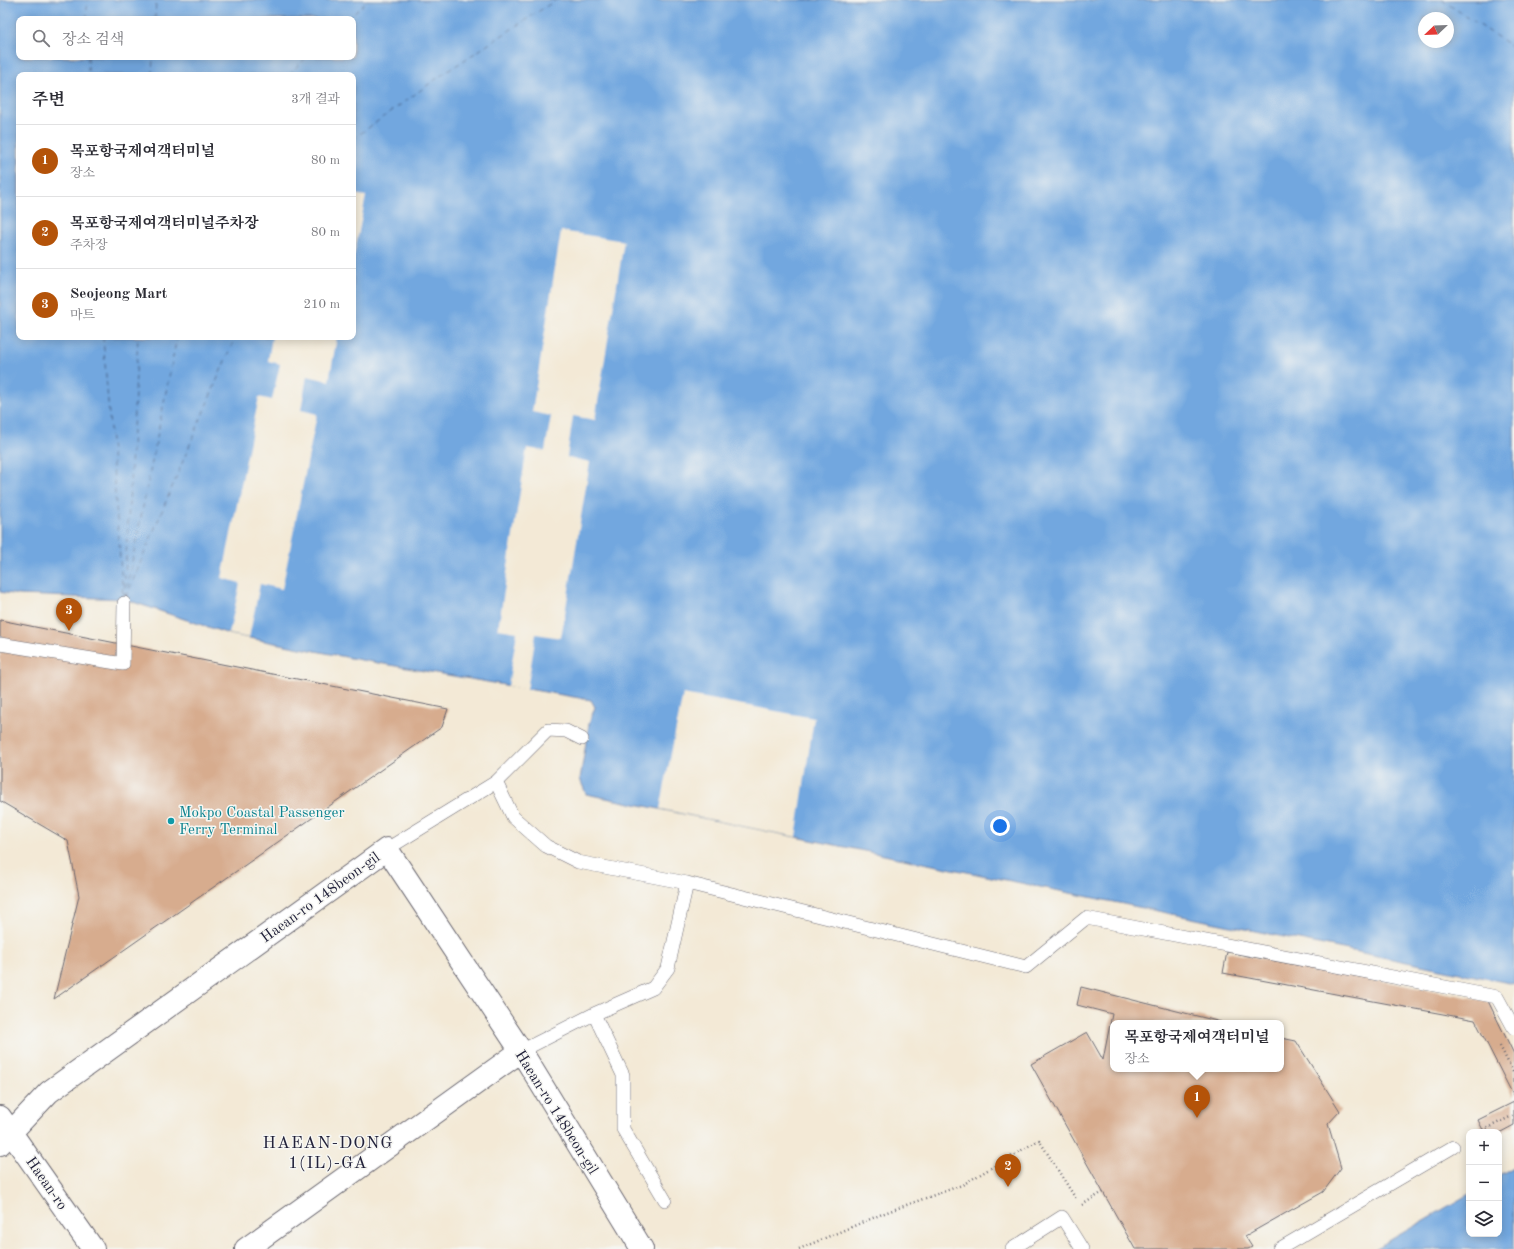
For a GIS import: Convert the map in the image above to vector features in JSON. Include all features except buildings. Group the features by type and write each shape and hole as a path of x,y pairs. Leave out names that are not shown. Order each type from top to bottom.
{"street":[{"name":"Haean-ro 148beon-gil","path":"4,1131 49,1092 387,849 521,1051 642,1249"},
{"path":"246,1249 521,1051"},
{"name":"Haean-ro","path":"4,1131 94,1249"}],"lane":[{"path":"0,644 123,664 124,603"},
{"path":"387,849 496,782 548,730 566,732 582,739"},
{"path":"496,782 512,817 546,846 578,862 686,883 1026,967 1086,918 1498,997 1514,1028"},
{"path":"521,1051 594,1014 653,988 668,968 686,883"},
{"path":"594,1014 623,1075 623,1129 665,1200"},
{"path":"1279,1249 1453,1147"},
{"path":"1012,1249 1062,1217 1082,1249"}],"path":[{"path":"1485,1129 1514,1115"},
{"path":"799,1249 887,1212 962,1185 1039,1140 1076,1199"}],"water":[{"path":"0,0 1514,0 1514,984 586,794 580,779 589,724 595,707 591,700 361,660 229,634 124,599 19,595 0,592"},
{"path":"1514,1168 1514,1249 1375,1249 1466,1196 1466,1237 1502,1237 1502,1174"}],"pier":[{"path":"356,194 366,196 356,245"},
{"path":"561,231 624,241 595,420 573,416 567,457 590,462 561,638 536,634 527,690 508,686 517,632 498,629 527,448 545,451 551,416 532,412"},
{"path":"272,340 336,340 329,381 307,376 301,410 317,414 282,589 260,584 249,638 229,634 240,583 222,578 259,397 272,400 280,364 268,361"},
{"path":"683,694 814,718 796,837 660,809"}],"ferry route":[{"path":"87,0 87,16"},
{"path":"155,16 156,0"},
{"path":"351,16 368,0"},
{"path":"356,137 443,74 556,0"},
{"path":"1442,0 1514,48"},
{"path":"88,60 88,72"},
{"path":"152,72 153,60"},
{"path":"292,72 304,60"},
{"path":"103,340 123,597"},
{"path":"124,597 138,340"},
{"path":"125,597 176,340"},
{"path":"126,597 234,340"}],"place":[{"name":"Seojeong Mart","path":"69,631"},
{"name":"Mokpo Coastal Passenger Ferry Terminal","path":"171,821"},
{"name":"목포항국제여객터미널","path":"1197,1118"},
{"name":"목포항국제여객터미널주차장","path":"1008,1187"}],"district":[{"name":"HAEAN-DONG 1(IL)-GA","path":"328,1152"}]}
